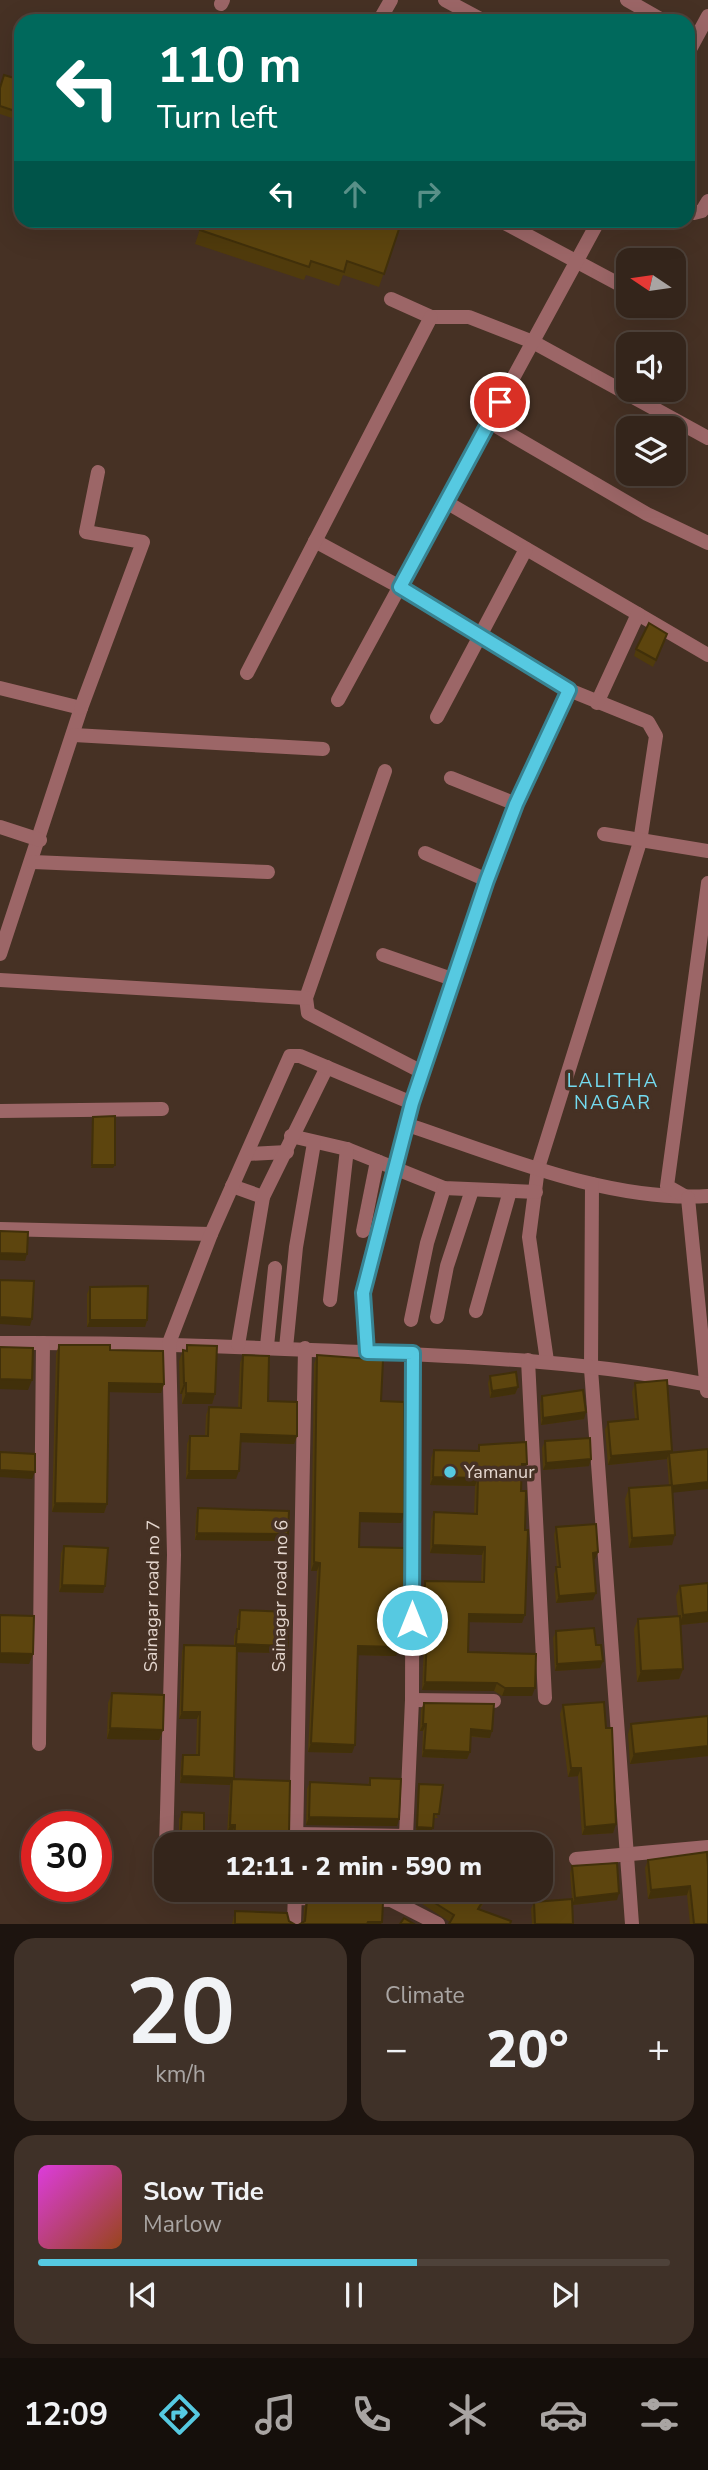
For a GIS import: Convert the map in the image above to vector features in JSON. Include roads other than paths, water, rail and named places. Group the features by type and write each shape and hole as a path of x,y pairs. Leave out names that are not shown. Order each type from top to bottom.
{"street":[{"path":"445,0 471,14"},
{"path":"627,0 652,14"},
{"path":"697,40 708,16"},
{"path":"695,213 702,211 708,201"},
{"path":"514,228 616,283"},
{"path":"338,700 595,228"},
{"path":"391,299 431,317 469,317 533,342 708,439"},
{"path":"247,673 431,317"},
{"path":"489,422 646,514 708,543"},
{"path":"0,954 6,920 33,862 81,708 143,542 86,531 98,472"},
{"path":"446,502 708,655"},
{"path":"315,541 400,587 569,690 648,722 656,736 640,842 538,1168 529,1237 547,1361"},
{"path":"437,717 526,549"},
{"path":"597,703 638,614"},
{"path":"0,688 81,708"},
{"path":"367,1352 363,1293 372,1249 397,1169 412,1103 487,880 516,804 569,690"},
{"path":"74,735 323,749"},
{"path":"385,771 306,998 308,1013 422,1072"},
{"path":"451,778 516,804"},
{"path":"0,827 40,840"},
{"path":"604,834 708,851"},
{"path":"425,853 487,880"},
{"path":"33,862 268,872"},
{"path":"688,1198 667,1186 708,883"},
{"path":"383,955 455,980"},
{"path":"0,980 306,998"},
{"path":"169,1343 211,1234 290,1056 300,1056 412,1103"},
{"path":"238,1345 263,1197 327,1067"},
{"path":"0,1111 162,1109"},
{"path":"408,1125 592,1184 688,1198 708,1196"},
{"path":"291,1136 347,1149 444,1188 536,1192"},
{"path":"286,1348 296,1247 314,1143"},
{"path":"330,1300 347,1149"},
{"path":"247,1154 287,1152"},
{"path":"363,1231 377,1161"},
{"path":"592,1184 591,1368 632,1924"},
{"path":"232,1186 263,1197"},
{"path":"411,1320 427,1243 444,1188"},
{"path":"437,1317 447,1266 472,1190"},
{"path":"476,1311 510,1191"},
{"path":"0,1343 238,1345 547,1361 707,1387 688,1198"},
{"path":"0,1229 211,1234"},
{"path":"267,1346 275,1268"},
{"path":"39,1744 43,1343"},
{"name":"Sainagar road no 7","path":"166,1832 174,1555 169,1343"},
{"name":"Sainagar road no 6","path":"297,1832 305,1348"},
{"path":"406,1832 412,1700 413,1353"},
{"path":"528,1360 545,1698"},
{"path":"412,1700 494,1701"},
{"path":"576,1859 708,1847"},
{"path":"294,1902 294,1924"},
{"path":"397,1902 438,1924"}],"place":[{"name":"Yamanur","path":"450,1472"}],"district":[{"name":"LALITHA NAGAR","path":"613,1091"}]}
